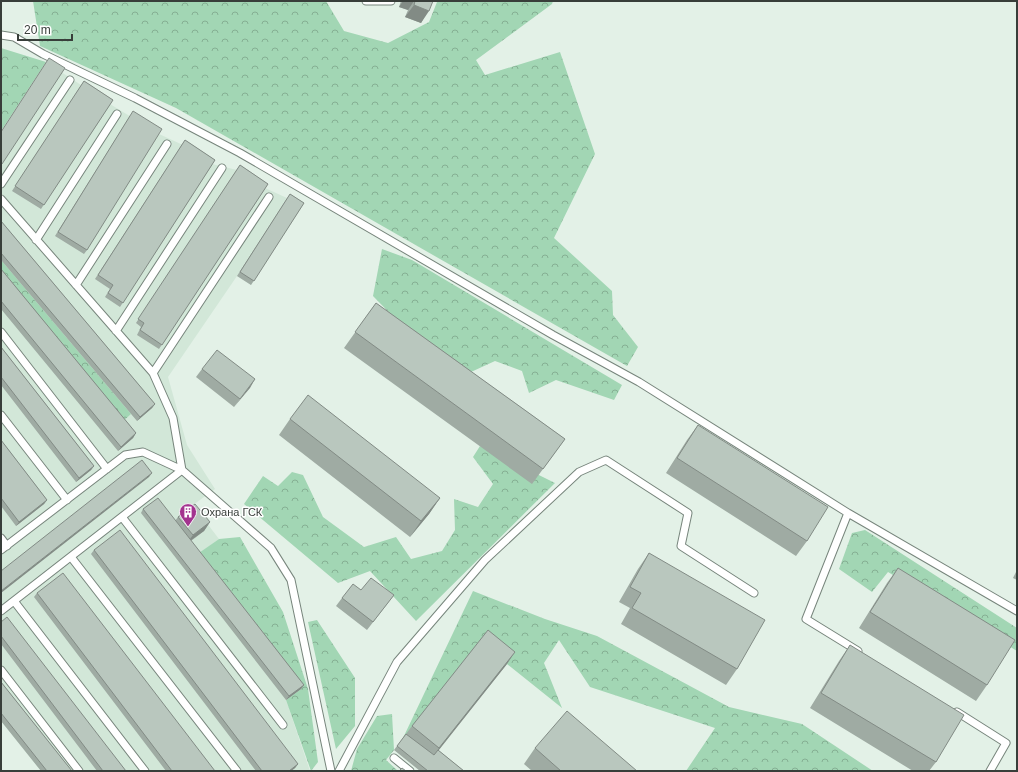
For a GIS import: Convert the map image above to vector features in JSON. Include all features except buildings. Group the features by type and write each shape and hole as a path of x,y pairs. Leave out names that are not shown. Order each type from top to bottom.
{"lane":[{"path":"366,1 391,1"},
{"path":"1,30 14,36 43,54 135,98 240,153 553,336 639,382 848,513 1017,611"},
{"path":"1,35 14,36"},
{"path":"1,184 70,80"},
{"path":"36,240 117,114"},
{"path":"76,285 167,144"},
{"path":"116,331 222,168"},
{"path":"153,373 269,197"},
{"path":"1,199 153,373 173,418 182,470"},
{"path":"1,332 107,469"},
{"path":"1,415 67,500"},
{"path":"1,538 4,548 125,455 143,452 182,470 271,548 291,580 331,771"},
{"path":"339,771 397,662 402,656 485,560 579,472 606,460 688,513 681,546 754,593"},
{"path":"1,611 182,470"},
{"path":"848,513 806,619 866,656"},
{"path":"122,517 283,724"},
{"path":"71,557 237,771"},
{"path":"14,601 145,771"},
{"path":"1,670 79,771"},
{"path":"953,710 1006,743 990,771"},
{"path":"394,758 410,771"}],"shaded area":[{"path":"46,62 159,134 183,145 212,164 237,170 265,188 287,198 301,207 251,285 237,276 168,377 187,445 215,489 193,505 219,539 197,555 301,689 286,700 310,771 41,771 1,721 1,131"}],"green space":[{"path":"33,1 326,1 344,31 388,43 429,22 437,2 440,1 553,1 552,4 476,60 485,75 560,52 595,154 554,238 612,291 613,315 638,347 627,366 176,108 40,46"},
{"path":"1,48 46,62 1,131"},
{"path":"382,249 412,260 622,385 614,400 556,380 529,393 522,371 495,361 471,372 414,338 373,296"},
{"path":"1,260 131,414 121,423 1,276"},
{"path":"480,446 555,483 416,621 370,571 338,583 244,504 263,476 278,486 292,472 303,475 323,517 364,547 396,537 411,559 442,551 455,530 454,499 478,507 493,484 473,457"},
{"path":"865,530 1017,628 1017,651 888,572 872,592 839,569 852,533"},
{"path":"240,537 283,612 308,689 318,762 311,771 286,700 301,689 196,555 219,539"},
{"path":"473,591 545,619 597,636 729,707 802,724 873,771 686,771 715,728 590,687 559,640 544,663 562,708 507,664 403,738"},
{"path":"317,620 355,678 355,726 336,749 308,622"},
{"path":"392,714 394,750 386,760 398,771 351,771 357,749 377,716"}],"place":[{"name":"Охрана ГСК","path":"188,527"}]}
